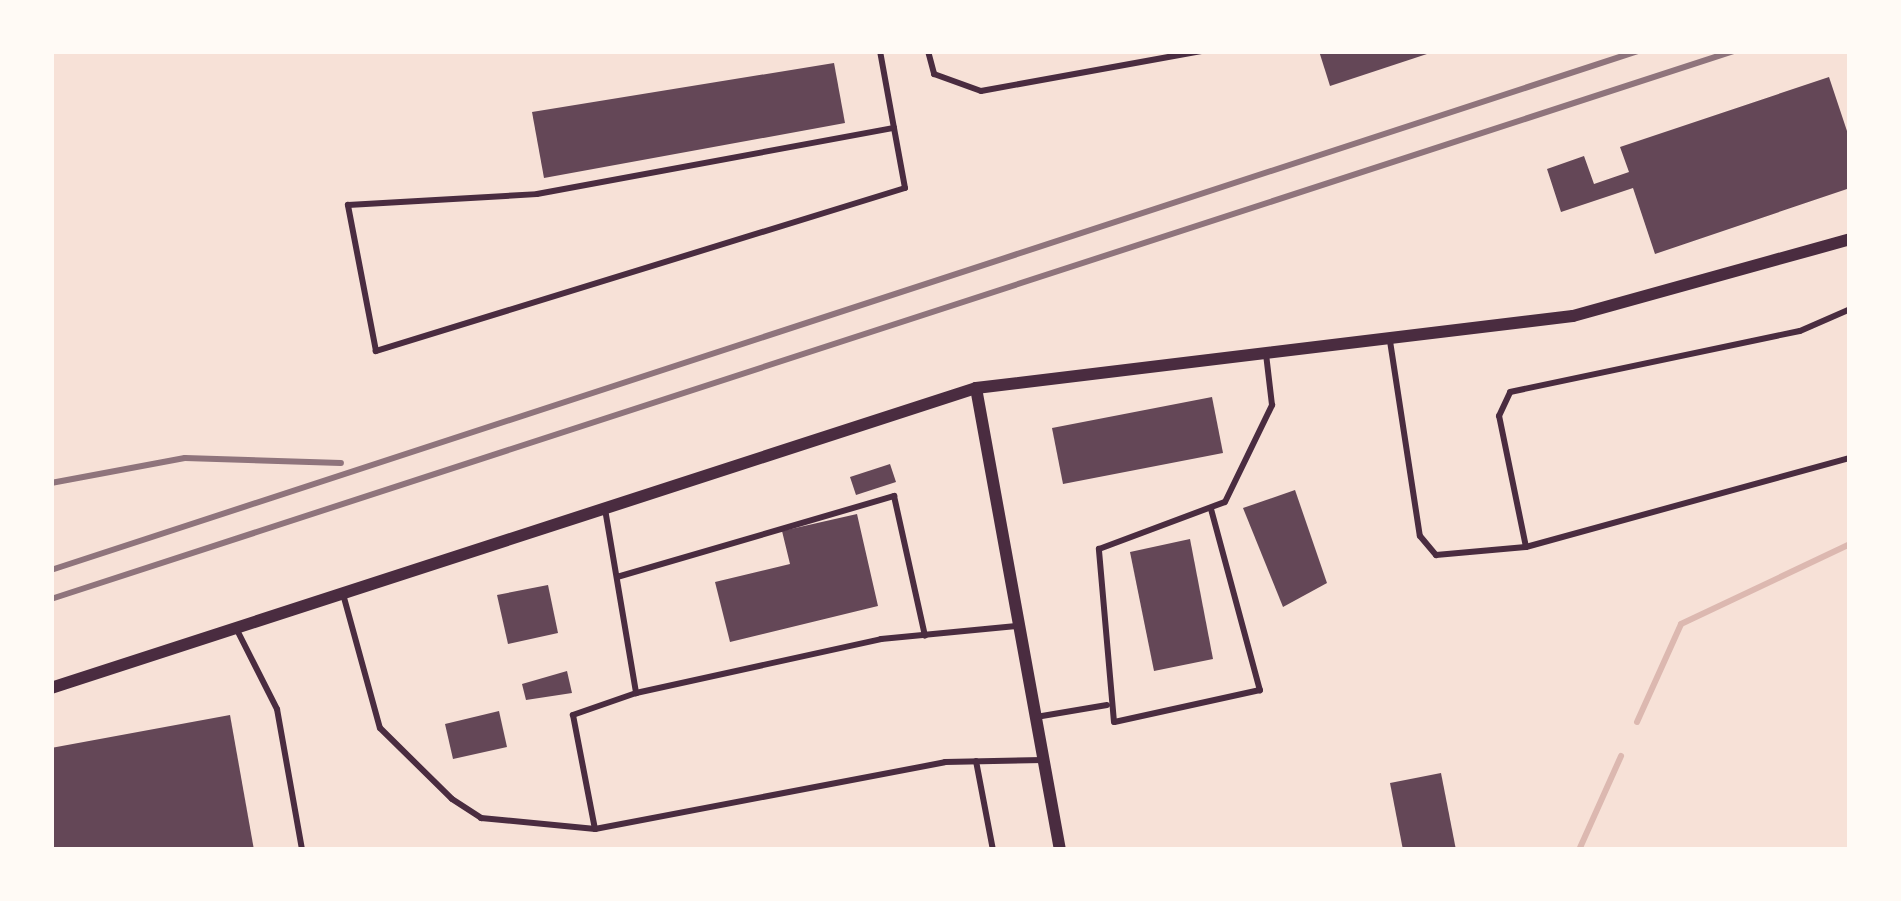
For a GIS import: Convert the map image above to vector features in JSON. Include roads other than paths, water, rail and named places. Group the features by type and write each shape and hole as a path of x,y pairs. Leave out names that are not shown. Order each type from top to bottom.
{"street":[{"path":"51,688 976,388 1630,304 1850,239"},
{"path":"976,388 1060,850"}],"lane":[{"path":"880,51 905,188 376,351 348,205 537,194 894,128"},
{"path":"928,51 934,74 982,91 1201,51"},
{"path":"1526,547 1499,416 1510,392 1800,331 1850,309"},
{"path":"1390,337 1420,536 1436,555 1526,547 1850,458"},
{"path":"1211,508 1259,690 1114,722 1107,706 1114,686 1099,549 1211,508 1252,460 1272,405 1265,351"},
{"path":"616,577 894,496 925,636"},
{"path":"605,509 636,693"},
{"path":"344,594 380,728 452,799 516,826 595,829 976,761 1044,760"},
{"path":"595,829 572,715 636,693 925,636 1020,625"},
{"path":"236,628 277,710 302,850"},
{"path":"1036,717 1107,706"},
{"path":"976,761 993,850"}],"waterway":[{"path":"1637,722 1681,624 1850,544"},
{"path":"1579,850 1621,756"}],"railway":[{"path":"51,570 1638,51"},
{"path":"51,599 1734,51"},
{"path":"51,483 185,458 341,463"}]}
